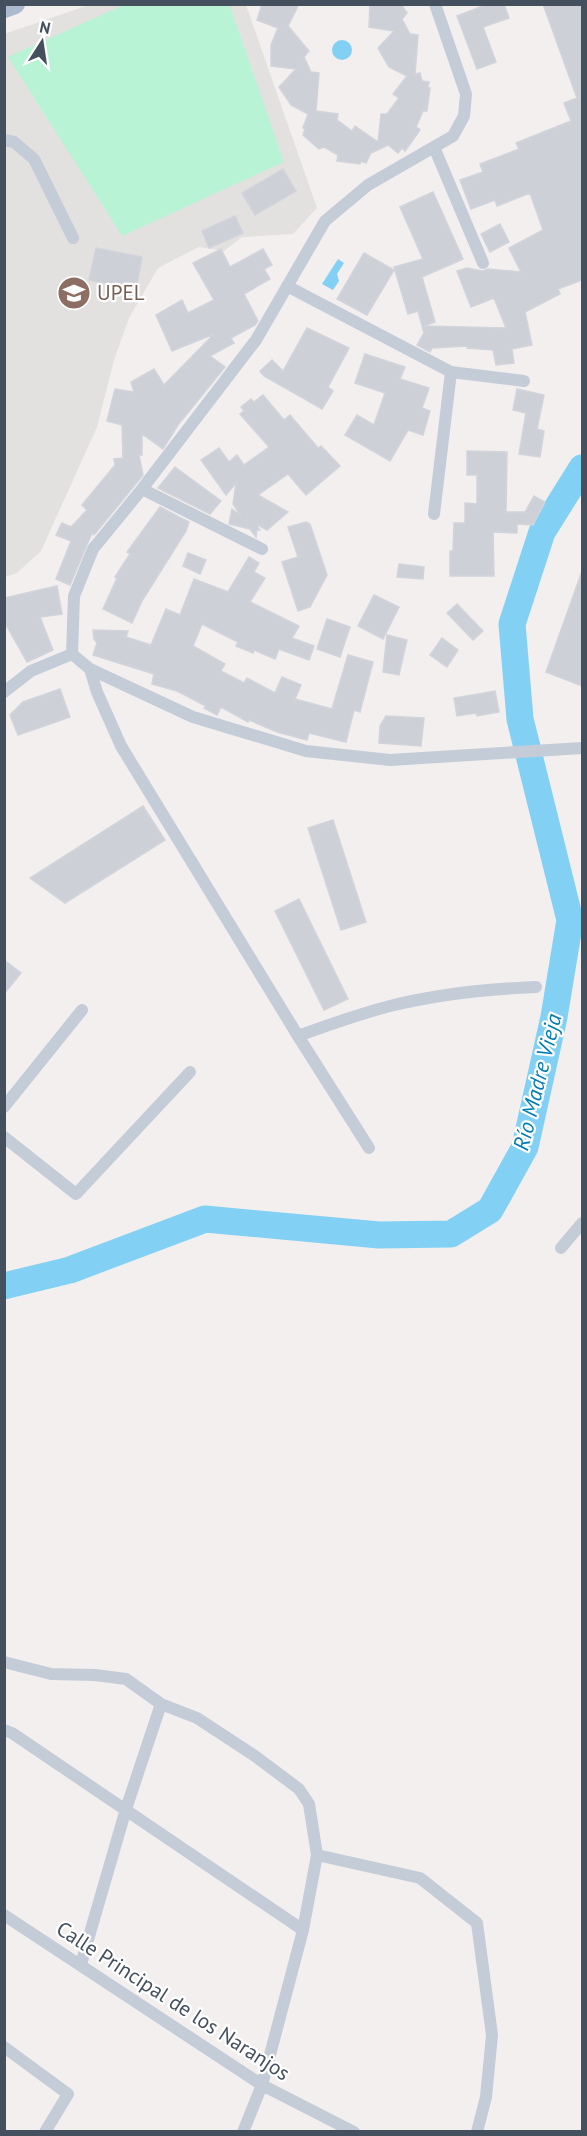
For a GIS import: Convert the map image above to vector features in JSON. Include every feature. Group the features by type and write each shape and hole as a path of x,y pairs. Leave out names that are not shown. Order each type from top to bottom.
{"main road":[{"path":"4,8 15,4"}],"street":[{"path":"72,654 74,596 93,549 256,340 325,221 368,185 453,136 464,116 466,94 435,4"},
{"path":"4,140 14,142 34,159 73,238"},
{"path":"434,147 483,263"},
{"path":"287,286 451,372 524,381"},
{"path":"434,514 451,372"},
{"path":"142,489 262,549"},
{"path":"72,654 90,669 193,717 306,751 390,759 582,748"},
{"path":"4,692 32,671 72,654"},
{"path":"90,669 97,692 121,746 369,1148"},
{"path":"298,1036 364,1013 413,1000 471,991 536,987"},
{"path":"4,1107 82,1010"},
{"path":"4,1137 76,1194 190,1072"},
{"path":"561,1248 582,1223"},
{"path":"4,1662 51,1674 95,1675 126,1679 161,1704 197,1718 255,1756 299,1789 309,1804 317,1855 303,1929 262,2085 243,2132"},
{"path":"81,1964 126,1809 161,1704"},
{"path":"4,1730 12,1733 303,1929"},
{"path":"317,1855 420,1878 477,1923 492,2035 486,2097 477,2132"},
{"name":"Calle Principal de los Naranjos","path":"4,1915 262,2085 354,2132"},
{"path":"4,2047 68,2094 45,2132"}],"shaded area":[{"name":"UPEL","path":"89,5 246,5 317,208 293,234 242,237 224,251 199,247 158,268 129,318 114,360 97,427 41,551 17,573 5,577 4,34"}],"green space":[{"path":"126,4 230,6 284,162 122,236 8,57"}],"water":[{"path":"342,40 349,43 352,50 349,57 342,60 335,57 332,50 335,43"},
{"path":"338,259 344,263 337,274 339,281 333,290 322,284"}],"building":[{"path":"262,4 299,4 288,26 309,51 304,57 311,72 319,73 316,111 338,114 337,120 352,131 355,126 378,142 381,114 387,114 399,98 393,94 407,76 389,67 378,48 394,31 369,27 370,4 401,4 407,13 402,19 410,34 418,35 415,74 420,73 422,81 429,82 428,88 430,88 427,111 423,111 416,127 420,130 405,151 402,148 398,153 388,145 371,153 366,163 337,161 338,155 324,147 319,149 303,135 308,114 291,105 279,87 296,69 271,66 271,45 278,28 257,20"},
{"path":"488,4 504,4 509,18 483,27 496,62 477,69 457,16"},
{"path":"543,4 582,4 582,280 558,289 560,294 525,312 532,345 512,349 514,363 496,365 493,350 467,348 467,346 432,348 430,352 417,345 424,333 418,311 408,314 394,267 423,259 400,207 433,192 463,259 422,277 435,322 424,326 506,328 494,298 471,307 457,271 467,268 483,271 488,269 521,272 509,248 543,230 530,193 497,206 495,200 471,209 460,180 483,172 480,164 519,149 516,143 571,121 564,103 577,98"},
{"path":"283,169 296,191 255,215 242,193"},
{"path":"235,216 243,233 209,248 202,231"},
{"path":"500,224 509,242 490,252 481,234"},
{"path":"96,248 142,257 136,290 89,280"},
{"path":"221,249 230,267 263,249 272,265 264,269 270,279 244,294 258,321 231,338 234,343 210,356 225,367 178,425 163,449 142,434 142,455 139,455 143,475 94,535 92,533 70,585 56,579 71,541 56,535 62,523 71,527 87,510 82,505 115,465 114,459 123,458 122,425 107,421 115,389 134,392 131,382 154,369 164,385 214,334 172,351 156,315 182,300 188,313 214,300 193,263"},
{"path":"364,253 394,270 367,315 337,299"},
{"path":"307,328 349,348 328,387 333,391 322,409 264,376 260,371 272,360 283,371"},
{"path":"365,354 405,367 400,379 429,388 422,408 430,411 423,435 408,430 390,461 345,435 357,415 374,425 385,393 355,383"},
{"path":"517,389 544,395 537,429 544,431 540,457 519,454 526,413 513,410"},
{"path":"263,395 284,420 290,415 318,448 321,446 340,466 306,495 288,474 258,495 288,512 267,530 258,525 260,530 257,530 256,537 250,529 229,524 232,509 241,516 233,504 236,483 226,495 201,460 219,448 229,462 237,455 244,465 269,447 240,414 244,411 241,407 251,399 254,402"},
{"path":"467,451 507,452 506,512 525,512 534,496 545,502 533,525 517,524 517,533 493,532 494,576 450,576 450,551 453,551 454,523 465,523 465,503 477,504 477,475 467,475"},
{"path":"175,467 221,501 210,514 158,488"},
{"path":"160,507 189,522 186,531 142,601 132,623 103,609 117,578 115,577 130,554 127,552"},
{"path":"306,522 310,524 327,575 310,607 298,611 282,562 298,557 288,527"},
{"path":"188,553 206,560 200,574 183,566"},
{"path":"249,557 259,563 254,572 265,578 250,602 299,626 292,638 314,646 309,660 279,649 275,659 254,650 253,653 236,646 238,642 202,624 193,646 225,664 221,671 244,683 247,678 275,693 282,677 301,685 295,699 332,709 348,655 373,662 360,712 354,710 346,742 309,733 307,740 277,732 249,720 248,722 221,707 217,715 204,708 206,706 177,691 152,684 154,674 93,655 97,643 93,630 128,631 126,637 151,645 166,609 180,615 194,579 228,592"},
{"path":"399,564 424,567 423,579 397,577"},
{"path":"582,574 582,686 546,672"},
{"path":"57,586 62,614 40,617 53,650 27,662 4,621 4,598"},
{"path":"374,595 399,607 383,639 358,626"},
{"path":"457,604 483,631 473,640 447,613"},
{"path":"327,619 350,627 340,657 317,649"},
{"path":"387,635 407,640 399,675 383,672"},
{"path":"442,638 458,650 447,667 430,655"},
{"path":"60,689 70,717 18,735 10,715 23,702"},
{"path":"495,691 499,712 477,716 476,713 457,716 454,698"},
{"path":"386,716 424,718 421,746 379,743 380,726"},
{"path":"143,806 165,840 65,903 30,878"},
{"path":"333,820 366,922 341,930 308,828"},
{"path":"299,899 348,999 324,1010 275,911"},
{"path":"4,960 21,973 4,994"}],"waterway":[{"name":"Río Madre Vieja","path":"4,1286 70,1270 205,1219 379,1235 451,1234 490,1210 525,1147 554,1017 570,920 520,719 512,624 542,532 582,468"}],"place":[{"name":"UPEL","path":"74,293"}]}
